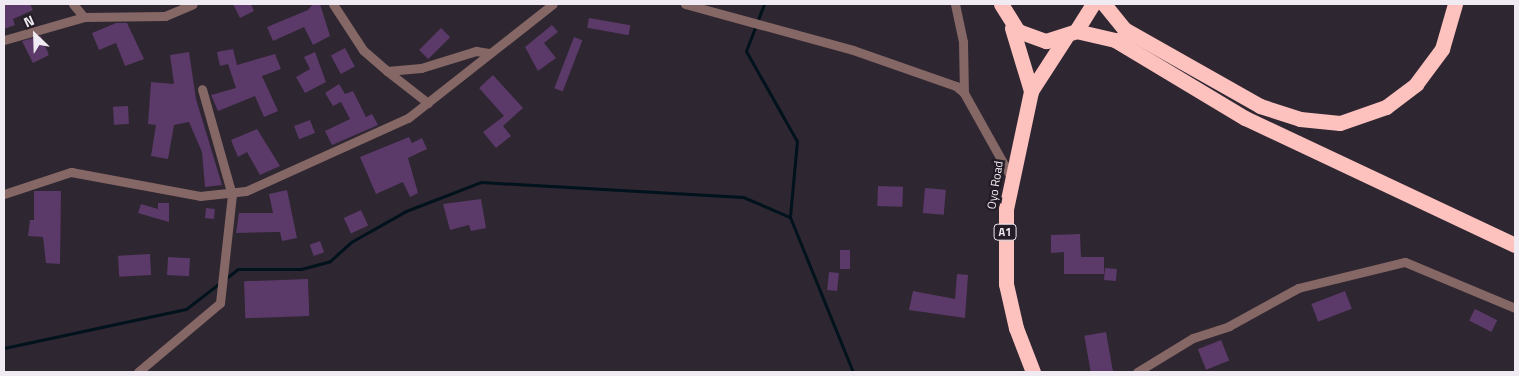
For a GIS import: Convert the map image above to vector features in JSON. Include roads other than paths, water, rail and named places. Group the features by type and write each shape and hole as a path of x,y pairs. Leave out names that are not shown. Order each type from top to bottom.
{"highway":[{"name":"Oyo Road","path":"1001,4 1024,56 1031,91"},
{"name":"Oyo Road","path":"1033,372 1016,328 1006,284 1004,247 1011,177 1031,91 1093,4"},
{"path":"1104,4 1124,29 1260,106 1300,119 1340,123 1386,107 1416,84 1442,49 1456,4"},
{"path":"1011,24 1036,39 1071,34 1115,40 1245,118 1515,245"}],"street":[{"path":"73,4 84,17"},
{"path":"4,40 84,17 165,16 192,4"},
{"path":"333,4 363,50 428,102"},
{"path":"4,194 71,172 200,196 232,195 389,129 428,102 553,4"},
{"path":"684,4 853,50 964,93"},
{"path":"955,4 963,42 964,93 1011,177"},
{"path":"387,71 421,68 476,52 489,53"},
{"path":"138,372 220,302 232,195 202,89"},
{"path":"1137,372 1192,338 1230,326 1298,288 1405,262 1515,308"}],"waterway":[{"path":"764,4 746,51 797,141 790,217 853,372"},
{"path":"225,279 238,269 301,269 330,261 351,242 406,211 481,182 743,197 790,217"},
{"path":"4,348 186,309 221,282"}]}
